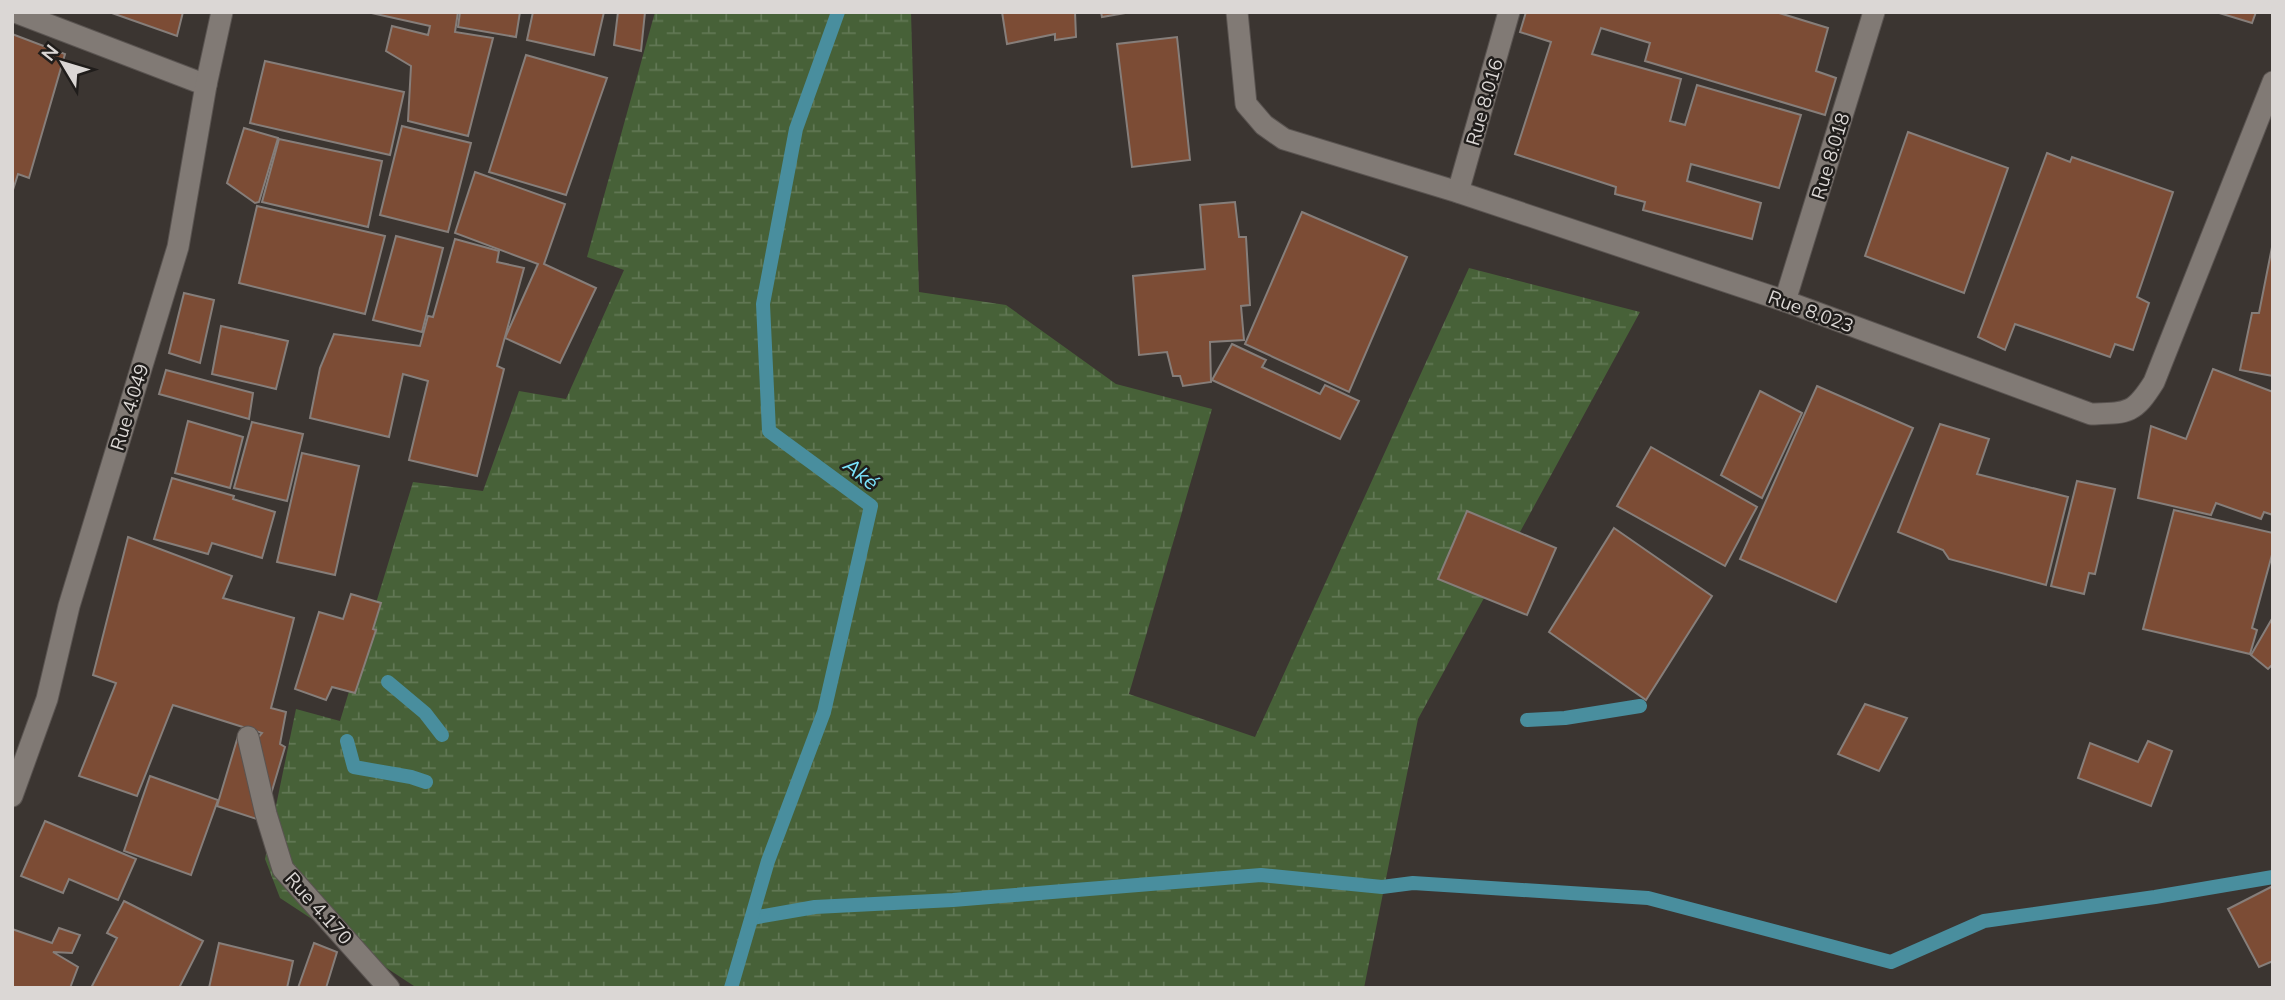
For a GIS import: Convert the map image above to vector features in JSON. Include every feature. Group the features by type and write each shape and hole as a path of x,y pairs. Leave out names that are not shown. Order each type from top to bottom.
{"street":[{"path":"15,12 206,85"},
{"name":"Rue 4.049","path":"12,796 47,699 69,606 177,247 222,12"},
{"name":"Rue 8.023","path":"1237,12 1246,104 1264,125 1284,139 1458,192 1785,301 2091,414 2120,413 2140,404 2154,382 2273,82"},
{"name":"Rue 8.016","path":"1458,192 1509,12"},
{"name":"Rue 8.018","path":"1785,301 1874,12"},
{"name":"Rue 4.170","path":"248,737 266,814 283,869 389,988"}],"green space":[{"path":"655,12 911,12 919,292 1006,305 1116,384 1212,409 1129,694 1255,737 1469,268 1640,312 1418,719 1364,988 417,988 280,898 265,859 296,709 340,721 413,482 483,491 519,391 566,399 624,270 587,257"}],"building":[{"path":"109,12 183,12 177,36"},
{"path":"367,12 458,12 455,32 493,38 468,136 408,121 411,66 386,51 392,26 428,35 430,26"},
{"path":"460,12 520,12 516,37 458,27"},
{"path":"533,12 604,12 594,55 527,40"},
{"path":"618,12 645,12 641,51 614,45"},
{"path":"1002,12 1075,12 1076,37 1055,40 1055,34 1007,44"},
{"path":"1101,12 1131,12 1102,17"},
{"path":"1526,12 1776,12 1828,28 1816,71 1836,78 1825,115 1645,61 1650,43 1601,28 1592,54 1681,79 1670,121 1685,125 1697,85 1801,115 1779,188 1691,164 1687,181 1761,203 1752,239 1643,210 1645,202 1615,194 1616,187 1515,154 1551,42 1520,32"},
{"path":"2216,12 2256,12 2252,23"},
{"path":"12,34 65,54 29,178 18,174 12,193"},
{"path":"1177,37 1190,160 1132,167 1117,44"},
{"path":"526,55 607,78 566,195 489,172"},
{"path":"265,61 404,92 390,155 250,123"},
{"path":"402,126 471,143 448,232 380,215"},
{"path":"244,128 278,138 259,202 255,203 227,183"},
{"path":"1908,132 2008,168 1964,293 1865,256"},
{"path":"279,139 382,161 368,227 262,202"},
{"path":"2047,153 2070,162 2072,157 2173,192 2137,297 2149,303 2133,350 2115,344 2110,357 2015,324 2005,350 1978,337"},
{"path":"475,172 565,204 544,264 596,288 560,363 505,338 538,264 455,233"},
{"path":"1235,202 1239,237 1246,237 1250,305 1241,306 1244,340 1210,342 1211,382 1183,386 1180,376 1173,376 1167,352 1139,355 1133,276 1205,269 1200,205"},
{"path":"257,206 385,236 365,314 239,283"},
{"path":"1302,212 1407,257 1349,392 1245,344"},
{"path":"396,236 443,248 422,332 373,320"},
{"path":"455,239 499,251 497,262 524,268 497,366 504,369 477,476 409,460 428,381 403,374 389,437 310,418 320,368 334,334 420,346 428,316 433,317"},
{"path":"2273,242 2273,376 2240,370 2252,313 2259,313"},
{"path":"184,293 214,300 200,363 169,353"},
{"path":"221,326 288,341 276,389 212,374"},
{"path":"1232,344 1266,360 1262,367 1320,394 1325,385 1359,401 1340,439 1212,380"},
{"path":"2213,369 2273,392 2273,515 2264,512 2261,519 2216,503 2211,515 2138,498 2151,426 2186,439"},
{"path":"166,370 253,393 249,419 159,394"},
{"path":"1817,386 1913,428 1836,602 1740,559"},
{"path":"1760,391 1802,413 1762,498 1721,475"},
{"path":"188,421 243,437 230,488 175,473"},
{"path":"252,422 303,434 287,501 234,488"},
{"path":"1940,424 1989,439 1977,474 2068,497 2046,585 1949,559 1943,550 1898,532"},
{"path":"1651,447 1757,507 1725,566 1617,506"},
{"path":"302,453 359,466 335,575 277,562"},
{"path":"172,478 234,496 233,499 275,512 262,558 212,543 208,554 154,539"},
{"path":"2077,481 2115,489 2095,574 2089,573 2084,594 2051,586"},
{"path":"2174,510 2273,533 2273,551 2252,628 2257,630 2250,654 2143,629"},
{"path":"1467,511 1556,548 1527,615 1438,579"},
{"path":"1614,528 1712,596 1646,700 1549,632"},
{"path":"128,537 232,576 223,598 294,618 271,708 286,712 280,744 285,747 263,821 217,806 239,733 257,739 262,733 173,705 137,796 79,776 116,683 93,675"},
{"path":"351,594 381,603 373,629 376,630 355,693 332,687 326,700 295,689 319,612 343,619"},
{"path":"2273,617 2273,664 2268,669 2251,655"},
{"path":"1865,704 1907,718 1879,771 1838,754"},
{"path":"2148,741 2172,751 2151,806 2078,778 2090,743 2138,762"},
{"path":"150,776 218,800 191,875 124,851"},
{"path":"45,821 136,859 118,900 69,879 63,893 21,876"},
{"path":"2273,886 2273,961 2259,967 2228,909"},
{"path":"124,901 203,941 179,988 91,988 117,938 107,933"},
{"path":"59,928 80,935 72,953 53,952 78,967 70,988 12,987 12,929 52,943"},
{"path":"219,943 293,961 287,988 209,988"},
{"path":"314,943 337,952 326,988 298,988"}],"waterway":[{"name":"Aké","path":"731,988 768,861 824,712 871,506 769,431 763,304 796,129 838,12"},
{"path":"388,682 425,713 442,735"},
{"path":"1527,720 1565,718 1640,706"},
{"path":"347,741 354,767 426,782"},
{"path":"752,918 815,907 953,900 1261,875 1382,887 1413,883 1648,898 1891,962 1984,921 2273,877"}]}
